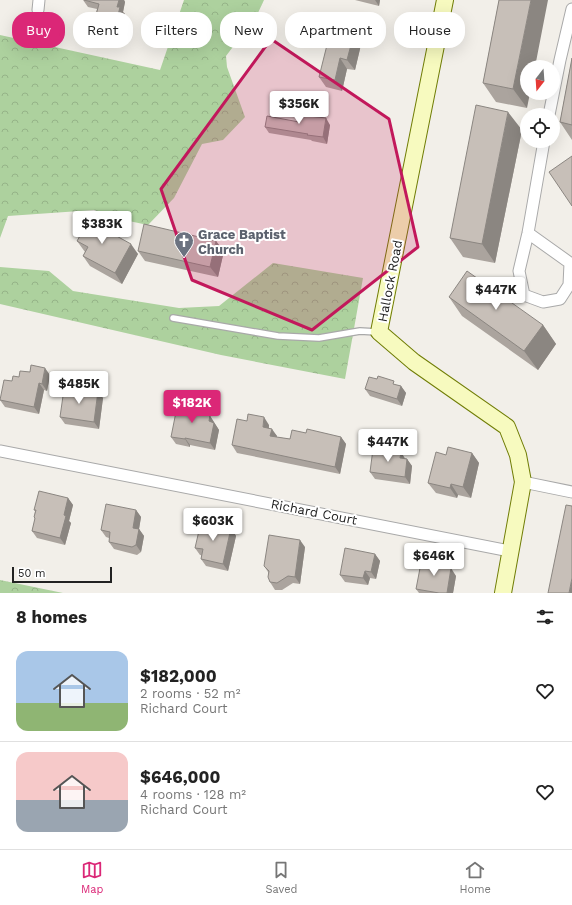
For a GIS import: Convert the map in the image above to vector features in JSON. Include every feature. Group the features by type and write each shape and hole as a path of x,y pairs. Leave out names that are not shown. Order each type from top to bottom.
{"street":[{"name":"Hallock Road","path":"445,0 379,332 414,362 507,427 518,455 523,482 503,593"},
{"path":"550,108 572,9"},
{"path":"528,233 570,263 569,285 560,298 543,302 524,295 519,271 528,233 543,148"},
{"name":"Richard Court","path":"0,451 510,551"},
{"path":"523,482 572,492"}],"lane":[{"path":"173,318 278,336 319,338 360,331 379,332"}],"highlighted area":[{"path":"271,39 389,119 418,247 312,330 192,280 161,189"}],"green space":[{"path":"184,0 264,0 258,12 220,12 220,48 232,48 226,56 227,67 245,117 223,140 202,144 174,198 148,225 124,220 94,210 8,216 0,238 0,35 12,38 12,48 59,48 160,70 168,48 212,48 212,12 180,12"},
{"path":"273,263 363,278 345,379 221,355 0,304 0,267 49,271 73,291 179,308 219,306"},
{"path":"0,580 63,593 0,593"}],"building":[{"path":"84,0 119,0 117,7 120,7 119,12 97,12 99,4"},
{"path":"499,0 531,0 513,89 483,83"},
{"path":"326,48 350,48 347,60 340,58 335,80 319,77"},
{"path":"572,58 572,125 560,122"},
{"path":"476,105 508,112 482,244 450,238"},
{"path":"300,115 326,118 323,137 265,127 267,116 299,122"},
{"path":"572,156 572,206 549,172"},
{"path":"86,214 95,219 93,223 131,244 115,273 83,256 88,247 77,241 80,236 75,233"},
{"path":"144,224 216,241 210,267 138,251"},
{"path":"467,271 543,325 524,351 449,297"},
{"path":"31,365 45,368 42,384 39,383 34,407 0,400 4,380 12,381 13,376 19,377 20,371 30,372"},
{"path":"378,376 394,381 393,384 401,386 397,399 365,389 369,377 377,379"},
{"path":"64,389 88,393 89,390 98,391 94,422 60,417"},
{"path":"178,402 205,408 204,414 210,415 209,421 214,423 210,443 171,437"},
{"path":"248,414 264,417 263,427 272,429 270,436 290,439 292,430 306,433 307,429 341,437 335,467 232,445 237,419 247,421"},
{"path":"448,447 472,453 463,487 451,484 450,488 428,483 436,452 446,455"},
{"path":"373,449 401,452 400,458 407,459 405,477 370,472"},
{"path":"39,491 68,498 64,515 66,516 60,538 32,531 36,510 34,510"},
{"path":"106,504 136,510 133,528 139,529 136,545 132,547 109,542 110,532 101,530"},
{"path":"566,505 572,506 572,578 569,593 548,593"},
{"path":"201,522 231,528 223,564 201,559 203,549 195,548"},
{"path":"269,535 300,540 295,577 288,576 277,583 270,582 268,577 269,571 264,566"},
{"path":"345,548 375,554 371,572 365,571 363,578 340,575"},
{"path":"431,557 443,559 441,567 451,568 447,593 416,589 421,563 430,565"}],"place":[{"name":"Grace Baptist Church","path":"184,258"}]}
